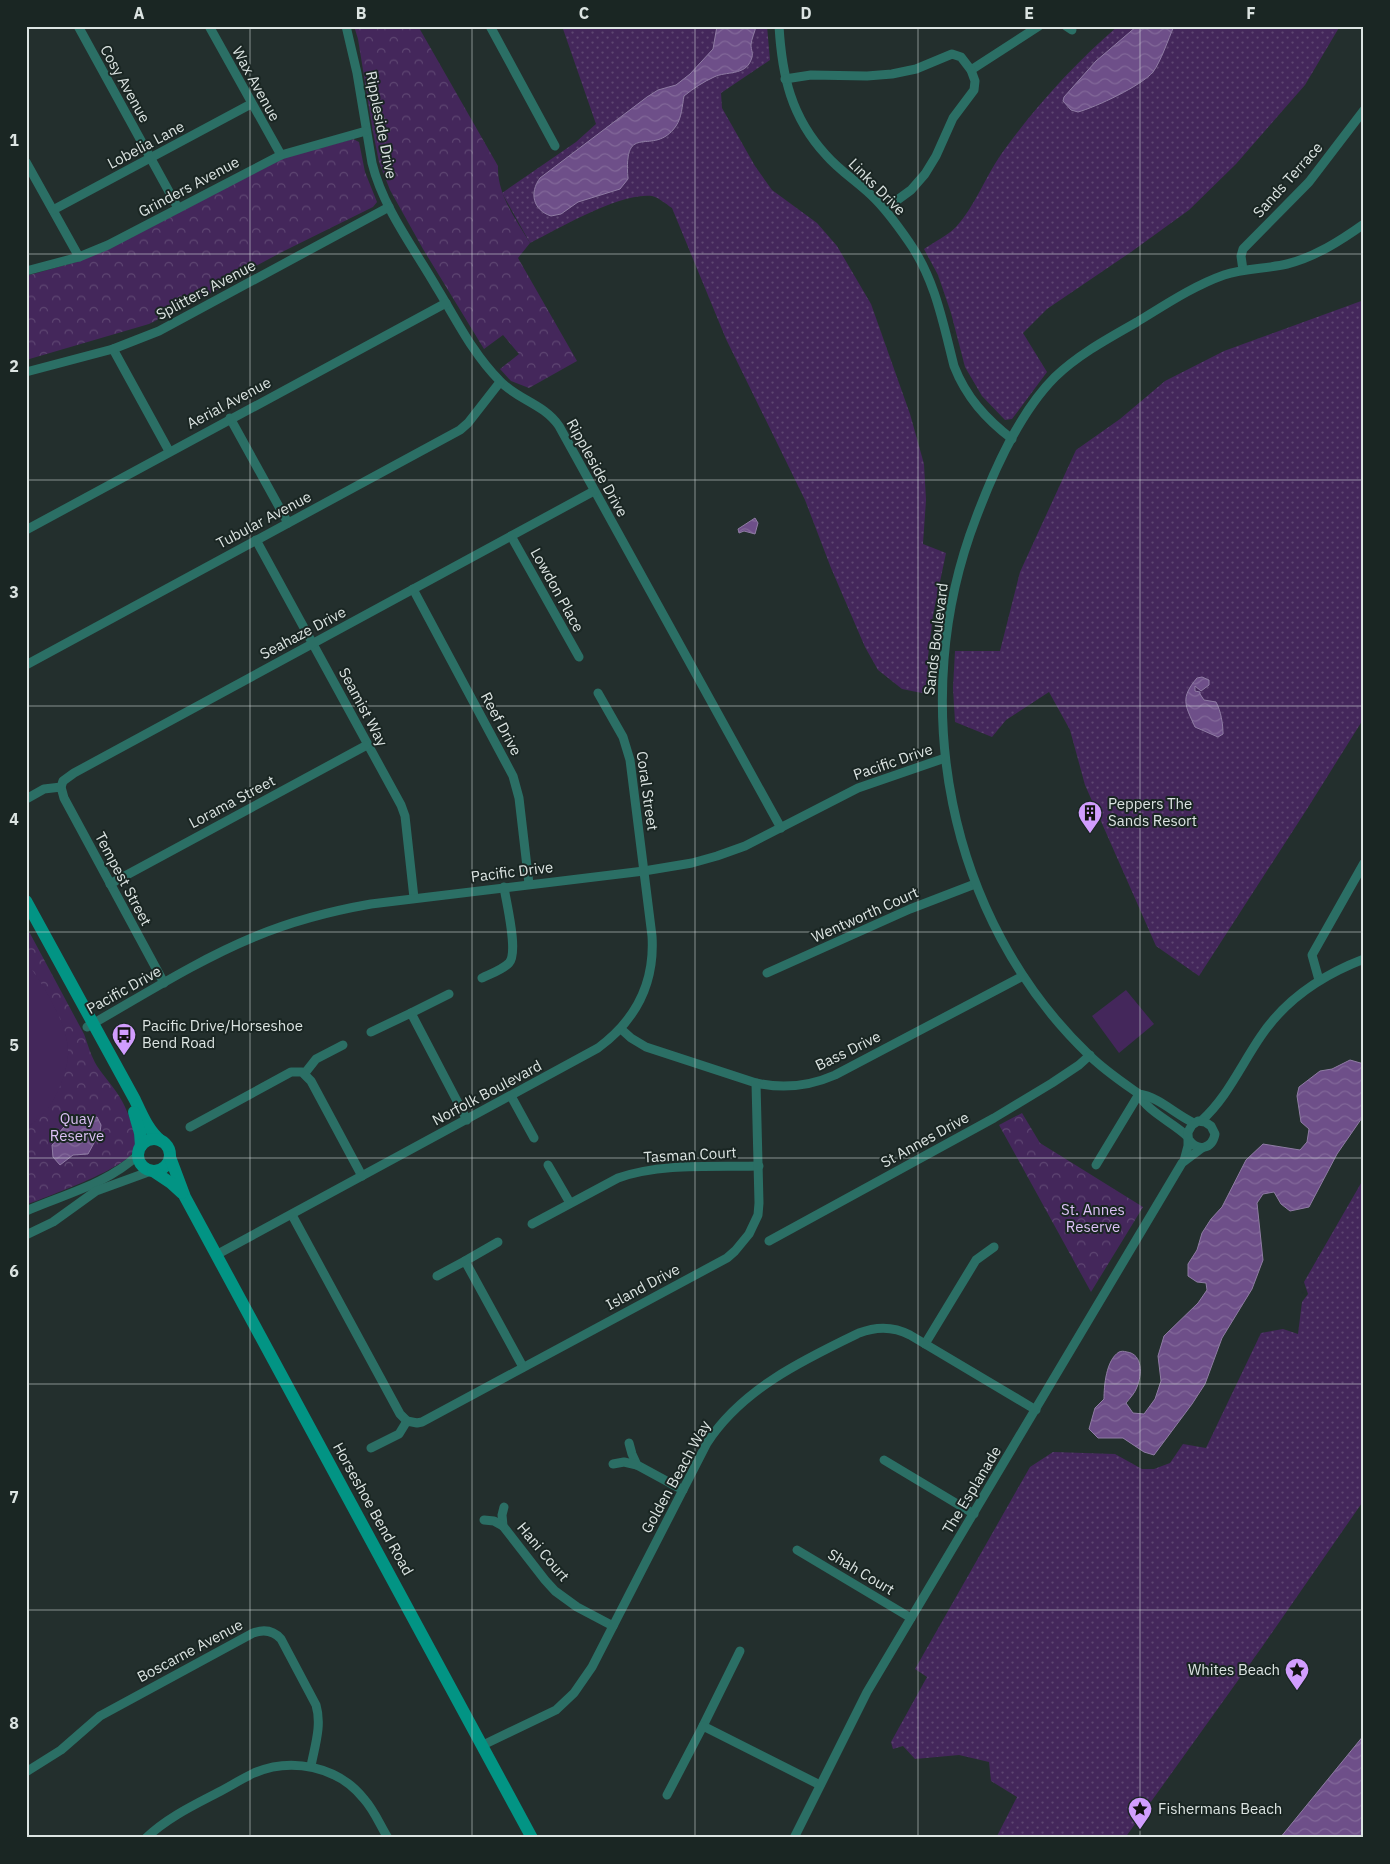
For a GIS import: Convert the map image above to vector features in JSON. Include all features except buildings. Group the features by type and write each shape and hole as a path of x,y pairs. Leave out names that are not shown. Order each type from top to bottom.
{"street":[{"name":"Cosy Avenue","path":"78,26 178,208"},
{"name":"Wax Avenue","path":"209,26 281,155"},
{"name":"Rippleside Drive","path":"346,26 357,72 366,131 376,178 389,207 481,359 500,382 514,393 549,413 559,426 781,828"},
{"path":"490,26 555,146"},
{"name":"Links Drive","path":"779,26 780,55 785,79 799,118 812,138 842,172 863,188 884,209 911,244 928,277 940,310 954,366 962,385 987,419 1012,439"},
{"path":"971,70 1040,26"},
{"path":"785,79 811,75 862,76 892,74 916,69 952,54 961,57 971,70 975,81 974,90 952,118 928,169 919,183 884,209"},
{"name":"Lobelia Lane","path":"53,210 251,104"},
{"name":"Sands Terrace","path":"1242,270 1241,256 1243,250 1309,182 1364,110"},
{"name":"Grinders Avenue","path":"26,271 78,257 108,245 281,155 366,131"},
{"path":"26,162 78,257"},
{"name":"Splitters Avenue","path":"26,372 113,349 159,331 389,207"},
{"name":"Sands Boulevard","path":"1188,1138 1179,1128 1143,1102 1139,1094 1090,1056 1060,1024 1024,976 1005,946 975,884 957,826 945,758 942,704 943,671 951,609 964,550 982,502 1012,439 1037,398 1055,377 1073,362 1181,295 1214,279 1242,270 1286,264 1301,259 1332,245 1364,224"},
{"name":"Aerial Avenue","path":"26,530 446,302"},
{"path":"113,349 169,451"},
{"name":"Tubular Avenue","path":"29,663 460,430 468,423 500,382"},
{"path":"230,418 288,523"},
{"name":"Seahaze Drive","path":"28,798 44,789 61,787 63,781 74,773 594,491"},
{"name":"Lowdon Place","path":"511,536 579,657"},
{"name":"Seamist Way","path":"256,540 395,794 405,816 414,898"},
{"name":"Reef Drive","path":"412,589 513,776 519,798 530,884"},
{"path":"26,652 29,663"},
{"name":"Coral Street","path":"598,693 627,747 644,871"},
{"name":"Lorama Street","path":"110,884 367,745"},
{"name":"Pacific Drive","path":"90,1025 238,944 300,920 344,908 414,898 680,866 745,846 858,788 945,758"},
{"name":"Tempest Street","path":"61,787 64,798 164,983"},
{"path":"1319,980 1312,954 1364,862"},
{"name":"Norfolk Boulevard","path":"216,1255 598,1048 621,1029 639,1002 652,964 652,936 644,871"},
{"name":"Wentworth Court","path":"767,974 910,909 975,884"},
{"path":"482,978 502,968 513,957 513,943 504,887"},
{"path":"26,901 131,1105 138,1125 142,1166 152,1171"},
{"path":"26,915 144,1119 152,1132 168,1148 170,1157 166,1166 158,1171 152,1171 96,1191 53,1222 26,1235"},
{"name":"The Esplanade","path":"1184,1162 1189,1129 1220,1101 1261,1036 1278,1014 1295,997 1319,980 1364,959"},
{"name":"Bass Drive","path":"621,1029 637,1043 646,1047 756,1083 785,1086 806,1084 825,1079 1024,976"},
{"path":"371,1032 449,994"},
{"path":"411,1013 467,1120"},
{"path":"305,1073 316,1059 343,1045"},
{"name":"St Annes Drive","path":"768,1241 994,1118 1066,1074 1090,1056"},
{"path":"190,1127 291,1072 305,1073 312,1081 362,1176"},
{"name":"Island Drive","path":"407,1420 417,1423 422,1422 727,1258 735,1251 749,1234 758,1215 759,1166 756,1083"},
{"path":"1096,1165 1139,1094"},
{"name":"Sands Boulevard","path":"1139,1094 1149,1096 1181,1117 1198,1122"},
{"path":"510,1096 534,1138"},
{"name":"The Esplanade","path":"794,1838 867,1692 1184,1162 1212,1142 1215,1134 1213,1130 1215,1118 1220,1101"},
{"path":"1198,1122 1208,1123 1213,1130"},
{"path":"1188,1138 1194,1146 1202,1148"},
{"path":"26,1211 69,1195 98,1181 123,1168 152,1140 161,1141"},
{"name":"Horseshoe Bend Road","path":"170,1157 185,1197 532,1838"},
{"path":"548,1165 570,1203"},
{"name":"Tasman Court","path":"532,1224 618,1178 641,1171 759,1166"},
{"name":"Horseshoe Bend Road","path":"152,1171 171,1183 185,1197"},
{"path":"292,1215 400,1414 407,1420 400,1434 371,1448"},
{"path":"437,1276 498,1242"},
{"path":"925,1344 976,1260 994,1246"},
{"path":"465,1261 523,1367"},
{"name":"Golden Beach Way","path":"482,1745 556,1710 582,1683 592,1667 682,1490 715,1431 743,1400 766,1383 848,1338 869,1329 888,1327 897,1329 925,1344 1036,1410"},
{"path":"629,1443 637,1465"},
{"path":"884,1460 974,1514"},
{"path":"614,1464 624,1462 637,1465 682,1490"},
{"name":"Hani Court","path":"503,1526 502,1516 504,1507"},
{"name":"Hani Court","path":"484,1520 494,1521 503,1526 545,1580 556,1591 577,1607 613,1626"},
{"name":"Shah Court","path":"797,1550 911,1618"},
{"name":"Boscarne Avenue","path":"26,1772 61,1750 100,1716 253,1633 262,1630 277,1634 282,1639 316,1705 319,1725 311,1766"},
{"path":"667,1795 740,1651"},
{"path":"703,1726 820,1785"},
{"path":"146,1838 175,1816 255,1773 291,1765 311,1766 340,1778 353,1787 364,1798 388,1838"}],"green space":[{"path":"354,26 418,26 498,166 504,197 513,216 530,243 518,258 577,361 529,388 511,381 500,369 519,354 503,335 484,349 423,249 390,190 379,162 358,39"},
{"path":"562,26 767,26 770,60 721,93 722,108 755,166 772,190 817,223 837,246 871,304 910,414 924,464 926,500 923,544 946,553 933,615 928,657 927,694 902,689 878,670 865,647 831,568 805,500 726,339 672,208 652,196 639,196 607,205 530,243 502,193 576,142 596,124"},
{"path":"1118,26 1340,26 1305,85 1236,164 1189,210 1047,309 1023,333 1047,372 1012,419 1005,420 982,396 965,367 951,313 938,275 924,249 945,236 963,219 1002,153 1028,119 1071,70"},
{"path":"353,139 359,142 365,172 377,202 373,207 282,252 218,289 149,324 26,360 26,276 80,261 283,158"},
{"path":"1364,300 1364,718 1199,976 1156,946 1085,785 1070,730 1049,692 1006,720 992,737 955,722 953,688 955,651 1000,651 1020,572 1076,450 1120,419 1165,381 1224,351"},
{"name":"Quay Reserve","path":"26,926 84,1034 95,1062 124,1106 134,1133 135,1147 126,1159 115,1167 84,1182 26,1205"},
{"path":"26,962 48,994 60,1020 68,1045 68,1056 64,1075 54,1099 42,1115 26,1127"},
{"path":"1126,990 1154,1024 1119,1053 1092,1016"},
{"name":"St. Annes Reserve","path":"1022,1113 1040,1143 1143,1207 1091,1292 999,1125"},
{"path":"1364,1178 1364,1500 1262,1647 1125,1838 996,1838 1017,1797 991,1781 989,1762 959,1755 915,1759 903,1746 893,1749 891,1742 927,1677 915,1669 1030,1467 1053,1452 1115,1454 1142,1469 1154,1469 1170,1463 1183,1444 1206,1448 1261,1333 1283,1329 1298,1334 1302,1302 1308,1294 1304,1282"}],"water":[{"path":"717,26 756,26 751,43 752,56 748,65 740,71 719,75 710,79 684,96 678,123 667,135 658,140 635,144 630,150 628,179 620,189 578,202 561,214 551,216 540,210 534,195 540,178 647,97 658,90 676,85 690,74 713,49"},
{"path":"1137,26 1174,26 1162,56 1153,72 1129,89 1096,106 1078,112 1071,110 1063,101 1064,97 1096,61"},
{"path":"755,518 758,523 755,534 744,531 739,533 738,529"},
{"path":"1202,677 1209,680 1209,685 1201,691 1195,686 1195,691 1200,692 1204,700 1216,702 1223,730 1223,734 1218,737 1195,727 1187,707 1186,696 1188,691 1197,678"},
{"path":"1350,1060 1364,1064 1364,1115 1337,1154 1309,1207 1290,1211 1281,1204 1274,1192 1263,1194 1257,1203 1263,1260 1252,1289 1222,1338 1205,1384 1192,1404 1154,1455 1144,1452 1123,1438 1098,1438 1089,1429 1095,1408 1104,1399 1105,1381 1111,1361 1119,1352 1124,1351 1132,1354 1139,1361 1139,1382 1126,1403 1133,1413 1144,1414 1155,1399 1161,1381 1158,1356 1164,1336 1198,1303 1207,1290 1206,1283 1197,1282 1188,1276 1188,1264 1197,1250 1202,1233 1222,1207 1246,1160 1263,1144 1300,1150 1307,1142 1309,1129 1301,1122 1297,1096 1299,1087 1320,1071 1332,1069"},
{"path":"97,1117 101,1125 100,1132 88,1154 73,1155 60,1165 53,1157 52,1145 60,1138 58,1134 69,1121 79,1122"},
{"path":"1364,1735 1364,1838 1280,1838"}],"place":[{"name":"Peppers The Sands Resort","path":"1090,834"},
{"name":"Pacific Drive/Horseshoe Bend Road","path":"124,1056"},
{"name":"Whites Beach","path":"1297,1691"},
{"name":"Fishermans Beach","path":"1140,1830"}]}
